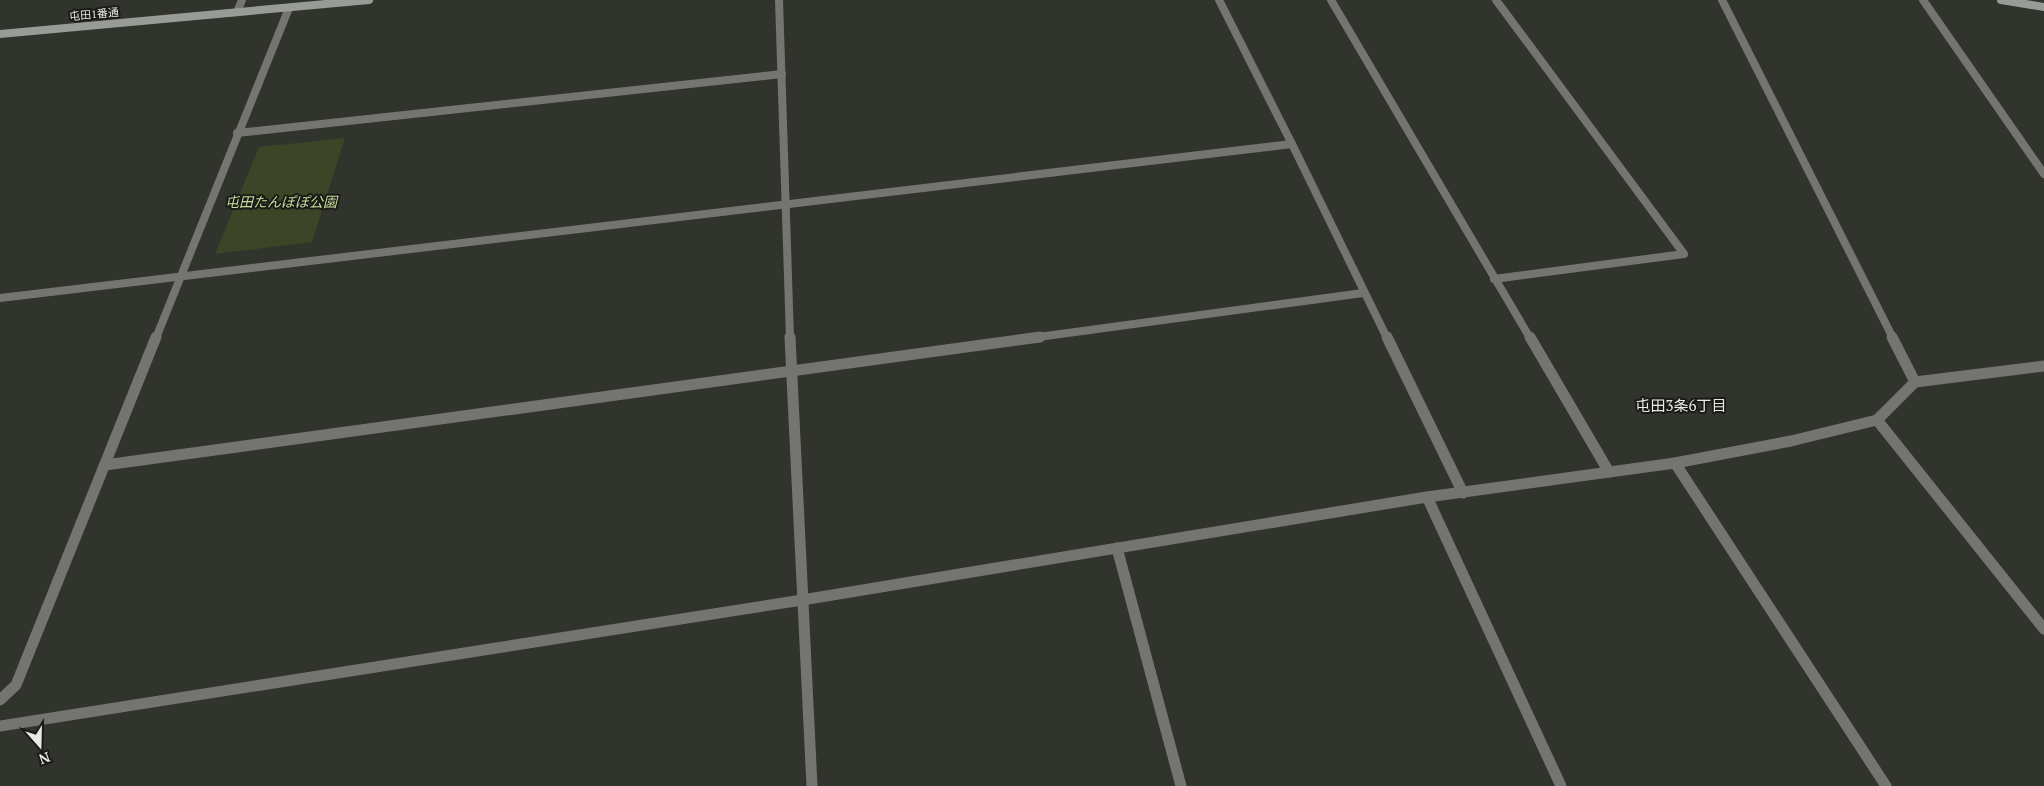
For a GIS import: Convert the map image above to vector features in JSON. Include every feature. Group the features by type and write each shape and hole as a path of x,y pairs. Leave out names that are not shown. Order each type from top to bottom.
{"street":[{"path":"237,12 242,0"},
{"name":"屯田1番通","path":"0,34 369,0"},
{"path":"779,0 791,372 812,786"},
{"path":"1219,0 1292,144 1462,493"},
{"path":"1332,0 1609,472"},
{"path":"1494,279 1684,254 1496,0"},
{"path":"1722,0 1915,382"},
{"path":"1923,0 2044,174"},
{"path":"2001,0 2044,7"},
{"path":"0,700 16,685 289,8"},
{"path":"237,133 782,74"},
{"path":"0,298 1292,144"},
{"path":"106,465 1363,293"},
{"path":"0,726 802,600 1427,497 1675,463 1792,441 1877,420 1915,382 2044,366"},
{"path":"1877,420 2044,630"},
{"path":"1675,463 1886,786"},
{"path":"1427,497 1561,786"},
{"path":"1118,548 1181,786"}],"green space":[{"name":"屯田たんぽぽ公園","path":"345,138 312,242 215,254 259,147"}],"district":[{"name":"屯田3条6丁目","path":"1681,405"}]}
